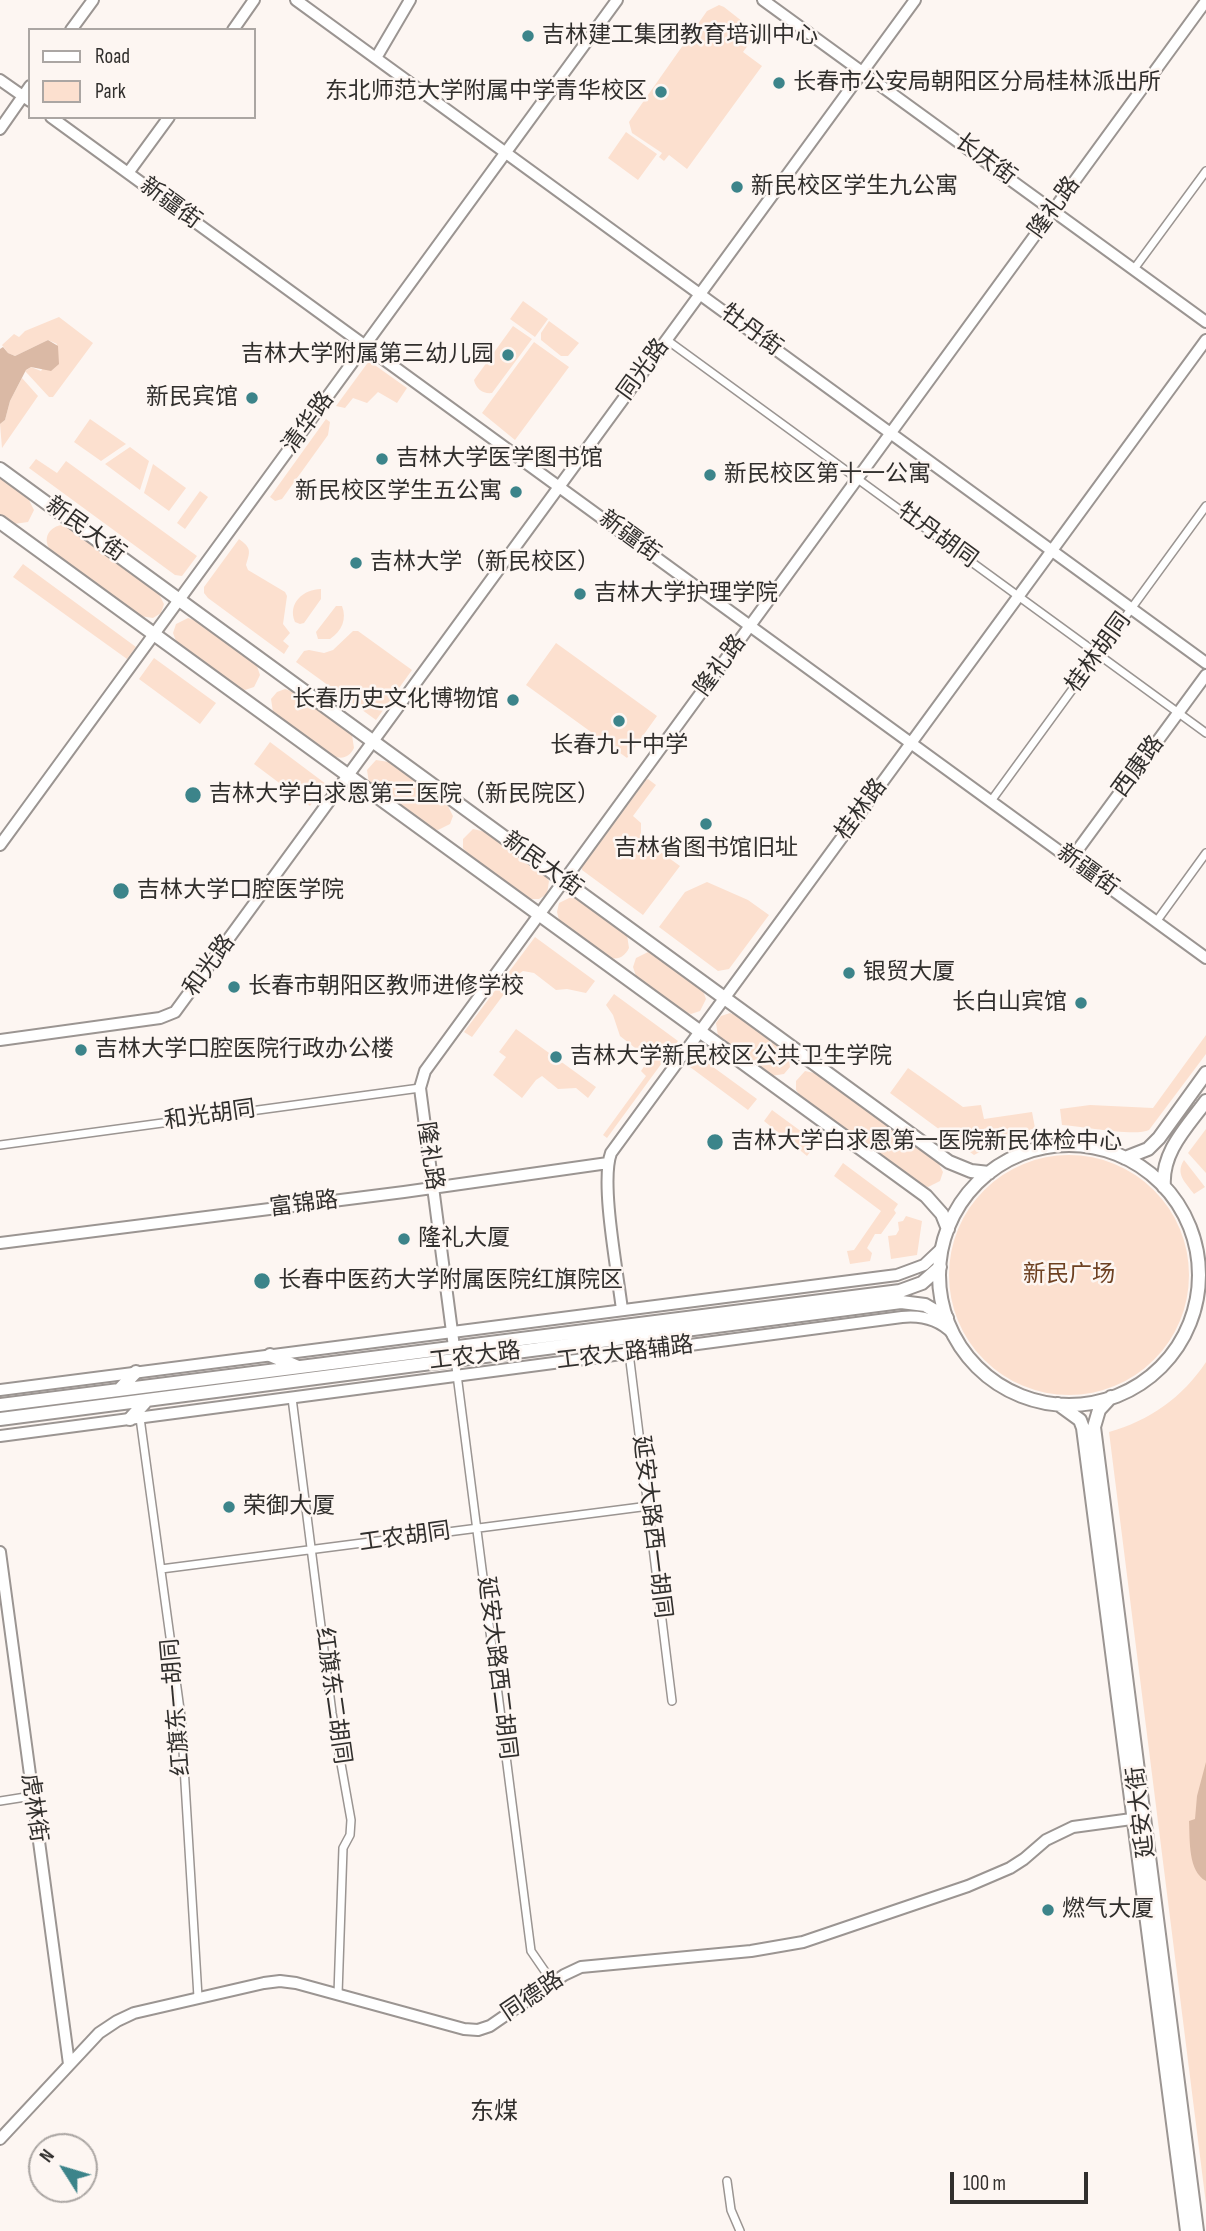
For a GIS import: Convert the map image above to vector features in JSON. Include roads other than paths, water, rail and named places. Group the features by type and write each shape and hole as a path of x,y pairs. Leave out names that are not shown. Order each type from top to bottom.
{"main road":[{"name":"新民大街","path":"0,469 949,1162 971,1171 989,1173"},
{"name":"新民大街","path":"0,522 926,1196 942,1214 948,1229"},
{"path":"1125,1158 1147,1149 1159,1138 1206,1073"},
{"path":"1164,1186 1163,1176 1168,1157 1206,1101"},
{"path":"1058,1145 1087,1146 1125,1158 1152,1174 1164,1186 1180,1206 1193,1238 1202,1276 1192,1314 1174,1351 1144,1380 1111,1397 1080,1404 1058,1404 1025,1397 1000,1385 978,1367 953,1334 941,1294 942,1248 948,1229 963,1200 989,1173 1017,1156 1058,1145"},
{"path":"1193,1238 1206,1248"},
{"name":"工农大路","path":"0,1419 900,1291 922,1283 940,1268"},
{"name":"工农大路","path":"0,1405 298,1367 455,1354 901,1302 925,1305 947,1318"},
{"path":"270,1355 298,1367"},
{"path":"119,1390 136,1372"},
{"name":"延安大街","path":"1111,1397 1100,1410 1094,1427 1128,1683 1138,1819 1187,2231"},
{"path":"135,1418 147,1400"},
{"name":"延安大街","path":"1058,1404 1080,1420 1083,1428 1197,2231"}],"street":[{"path":"72,28 93,0"},
{"path":"234,28 254,0"},
{"name":"牡丹街","path":"296,0 1206,663"},
{"path":"376,58 410,0"},
{"name":"清华路","path":"0,845 617,0"},
{"name":"长庆街","path":"763,0 1206,322"},
{"name":"同光路","path":"374,742 915,0"},
{"path":"1192,0 1205,4"},
{"name":"隆礼路","path":"455,1354 420,1088 425,1071 1205,4"},
{"path":"0,80 26,99 0,129"},
{"name":"新疆街","path":"54,119 1206,958"},
{"path":"128,173 168,119"},
{"path":"1134,269 1206,171"},
{"name":"牡丹胡同","path":"667,340 1206,733"},
{"name":"桂林路","path":"608,1163 620,1140 699,1031 1206,340"},
{"name":"桂林胡同","path":"991,801 1206,506"},
{"name":"西康路","path":"1071,859 1206,675"},
{"name":"和光路","path":"0,1041 159,1018 175,1012 374,742"},
{"path":"1156,922 1206,853"},
{"name":"和光胡同","path":"0,1145 420,1088"},
{"path":"608,1163 607,1186 622,1310"},
{"name":"富锦路","path":"0,1243 608,1163"},
{"name":"工农大路辅路","path":"0,1390 897,1275 924,1265 942,1248"},
{"name":"工农大路辅路","path":"0,1436 914,1316 933,1319 953,1334"},
{"name":"延安大路西一胡同","path":"629,1353 672,1701"},
{"name":"延安大路西二胡同","path":"455,1354 531,1951 553,1983"},
{"name":"红旗东二胡同","path":"292,1398 332,1713 351,1820 350,1835 343,1848 338,1994"},
{"name":"红旗东一胡同","path":"135,1418 161,1569 181,1717 198,1997"},
{"name":"工农胡同","path":"161,1569 649,1506"},
{"name":"虎林街","path":"0,1552 69,2064"},
{"path":"0,1801 32,1796"},
{"name":"同德路","path":"0,2139 99,2034 117,2021 134,2014 198,1997 280,1981 338,1994 418,2018 478,2030 581,1967 751,1951 803,1942 968,1886 1017,1864 1056,1834 1073,1827 1138,1819"},
{"path":"727,2181 731,2210 740,2231"}],"place":[{"name":"吉林建工集团教育培训中心","path":"528,36"},
{"name":"长春市公安局朝阳区分局桂林派出所","path":"779,83"},
{"name":"东北师范大学附属中学青华校区","path":"661,92"},
{"name":"新民校区学生九公寓","path":"737,187"},
{"name":"吉林大学附属第三幼儿园","path":"508,355"},
{"name":"新民宾馆","path":"252,398"},
{"name":"吉林大学医学图书馆","path":"382,459"},
{"name":"新民校区第十一公寓","path":"710,475"},
{"name":"新民校区学生五公寓","path":"516,492"},
{"name":"吉林大学（新民校区）","path":"356,563"},
{"name":"吉林大学护理学院","path":"580,594"},
{"name":"长春历史文化博物馆","path":"513,700"},
{"name":"长春九十中学","path":"619,721"},
{"name":"吉林大学白求恩第三医院（新民院区）","path":"193,795"},
{"name":"吉林省图书馆旧址","path":"706,824"},
{"name":"吉林大学口腔医学院","path":"121,891"},
{"name":"银贸大厦","path":"849,973"},
{"name":"长春市朝阳区教师进修学校","path":"234,987"},
{"name":"长白山宾馆","path":"1081,1003"},
{"name":"吉林大学口腔医院行政办公楼","path":"81,1050"},
{"name":"吉林大学新民校区公共卫生学院","path":"556,1057"},
{"name":"吉林大学白求恩第一医院新民体检中心","path":"715,1142"},
{"name":"隆礼大厦","path":"404,1239"},
{"name":"长春中医药大学附属医院红旗院区","path":"262,1281"},
{"name":"荣御大厦","path":"229,1507"},
{"name":"燃气大厦","path":"1048,1910"}],"district":[{"name":"东煤","path":"494,2113"}],"park label":[{"name":"新民广场","path":"1069,1275"}]}
